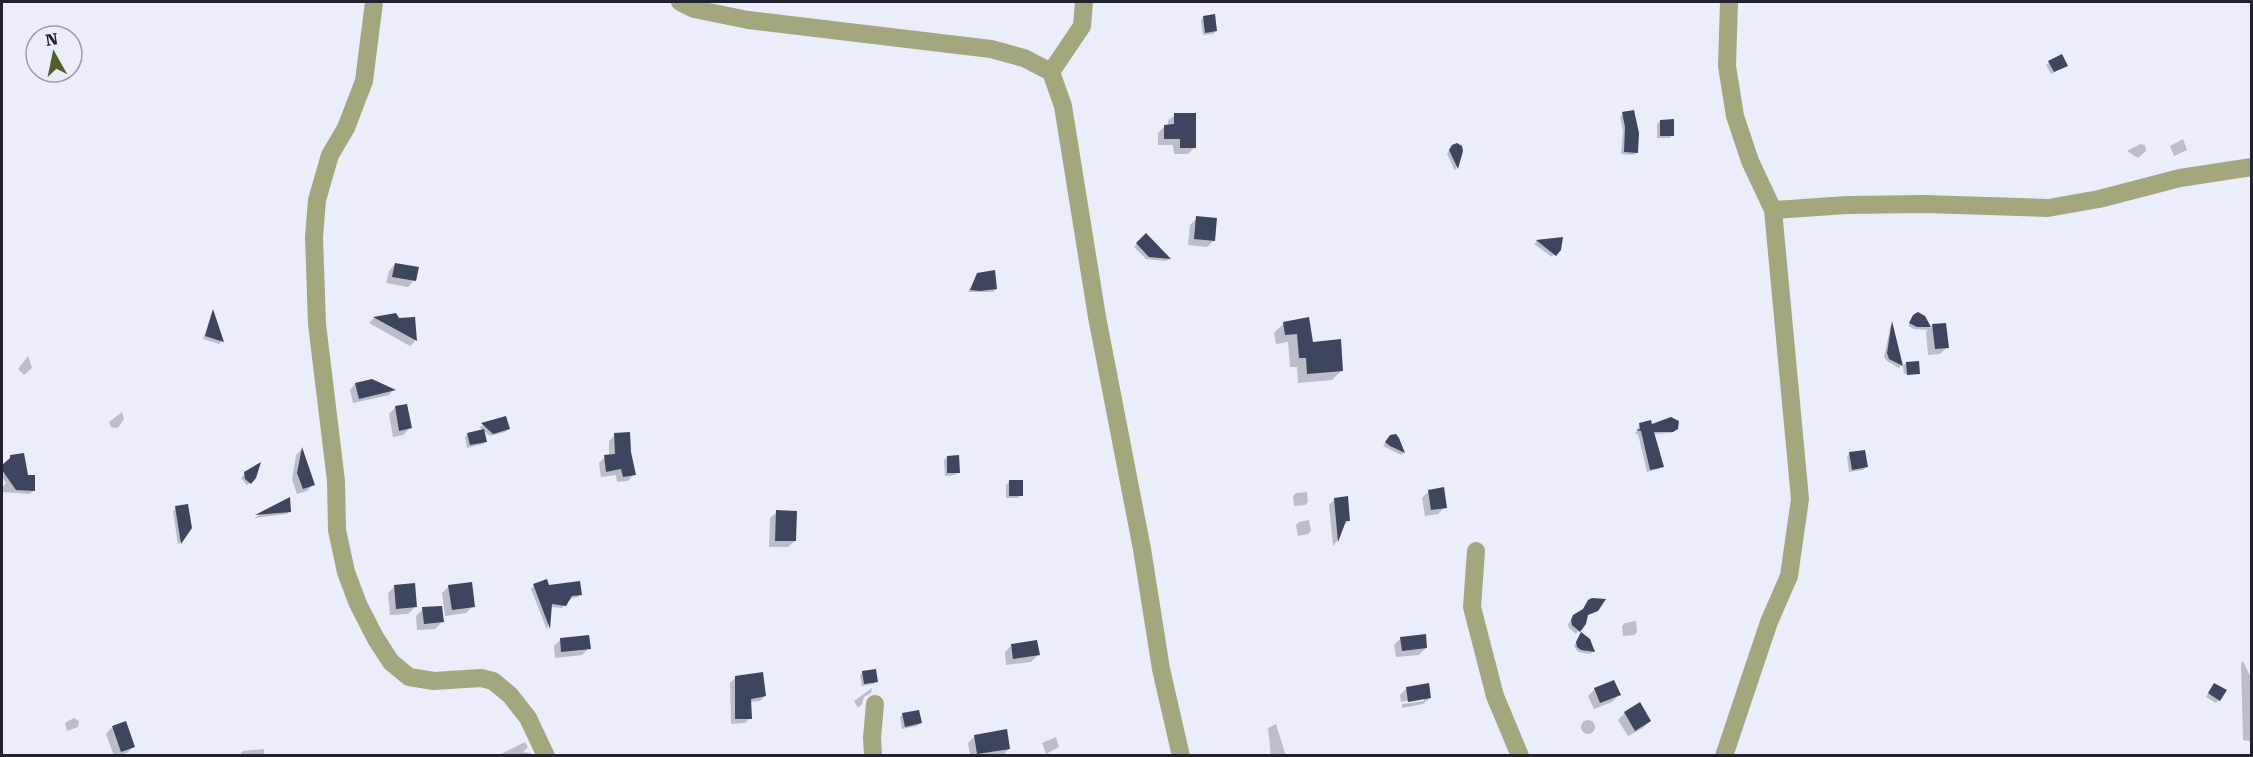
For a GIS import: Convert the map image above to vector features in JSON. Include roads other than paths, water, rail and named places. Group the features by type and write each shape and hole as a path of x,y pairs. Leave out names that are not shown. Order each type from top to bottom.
{"street":[{"path":"374,2 364,81 346,128 330,155 316,200 314,237 317,324 336,481 337,530 346,572 358,604 391,662 409,676 435,681 481,678 494,681 510,695 528,718 546,756"},
{"path":"680,2 694,9 748,20 991,49 1024,58 1052,72 1064,106 1097,317 1142,549 1161,669 1181,756"},
{"path":"1052,72 1082,26 1084,2"},
{"path":"1724,756 1769,622 1789,576 1800,499 1773,210 1750,161 1735,116 1727,66 1729,2"},
{"path":"1773,210 1847,205 1925,204 2048,208 2099,199 2180,178 2252,166"},
{"path":"1476,551 1472,607 1496,696 1520,756"},
{"path":"873,756 875,704"}]}
